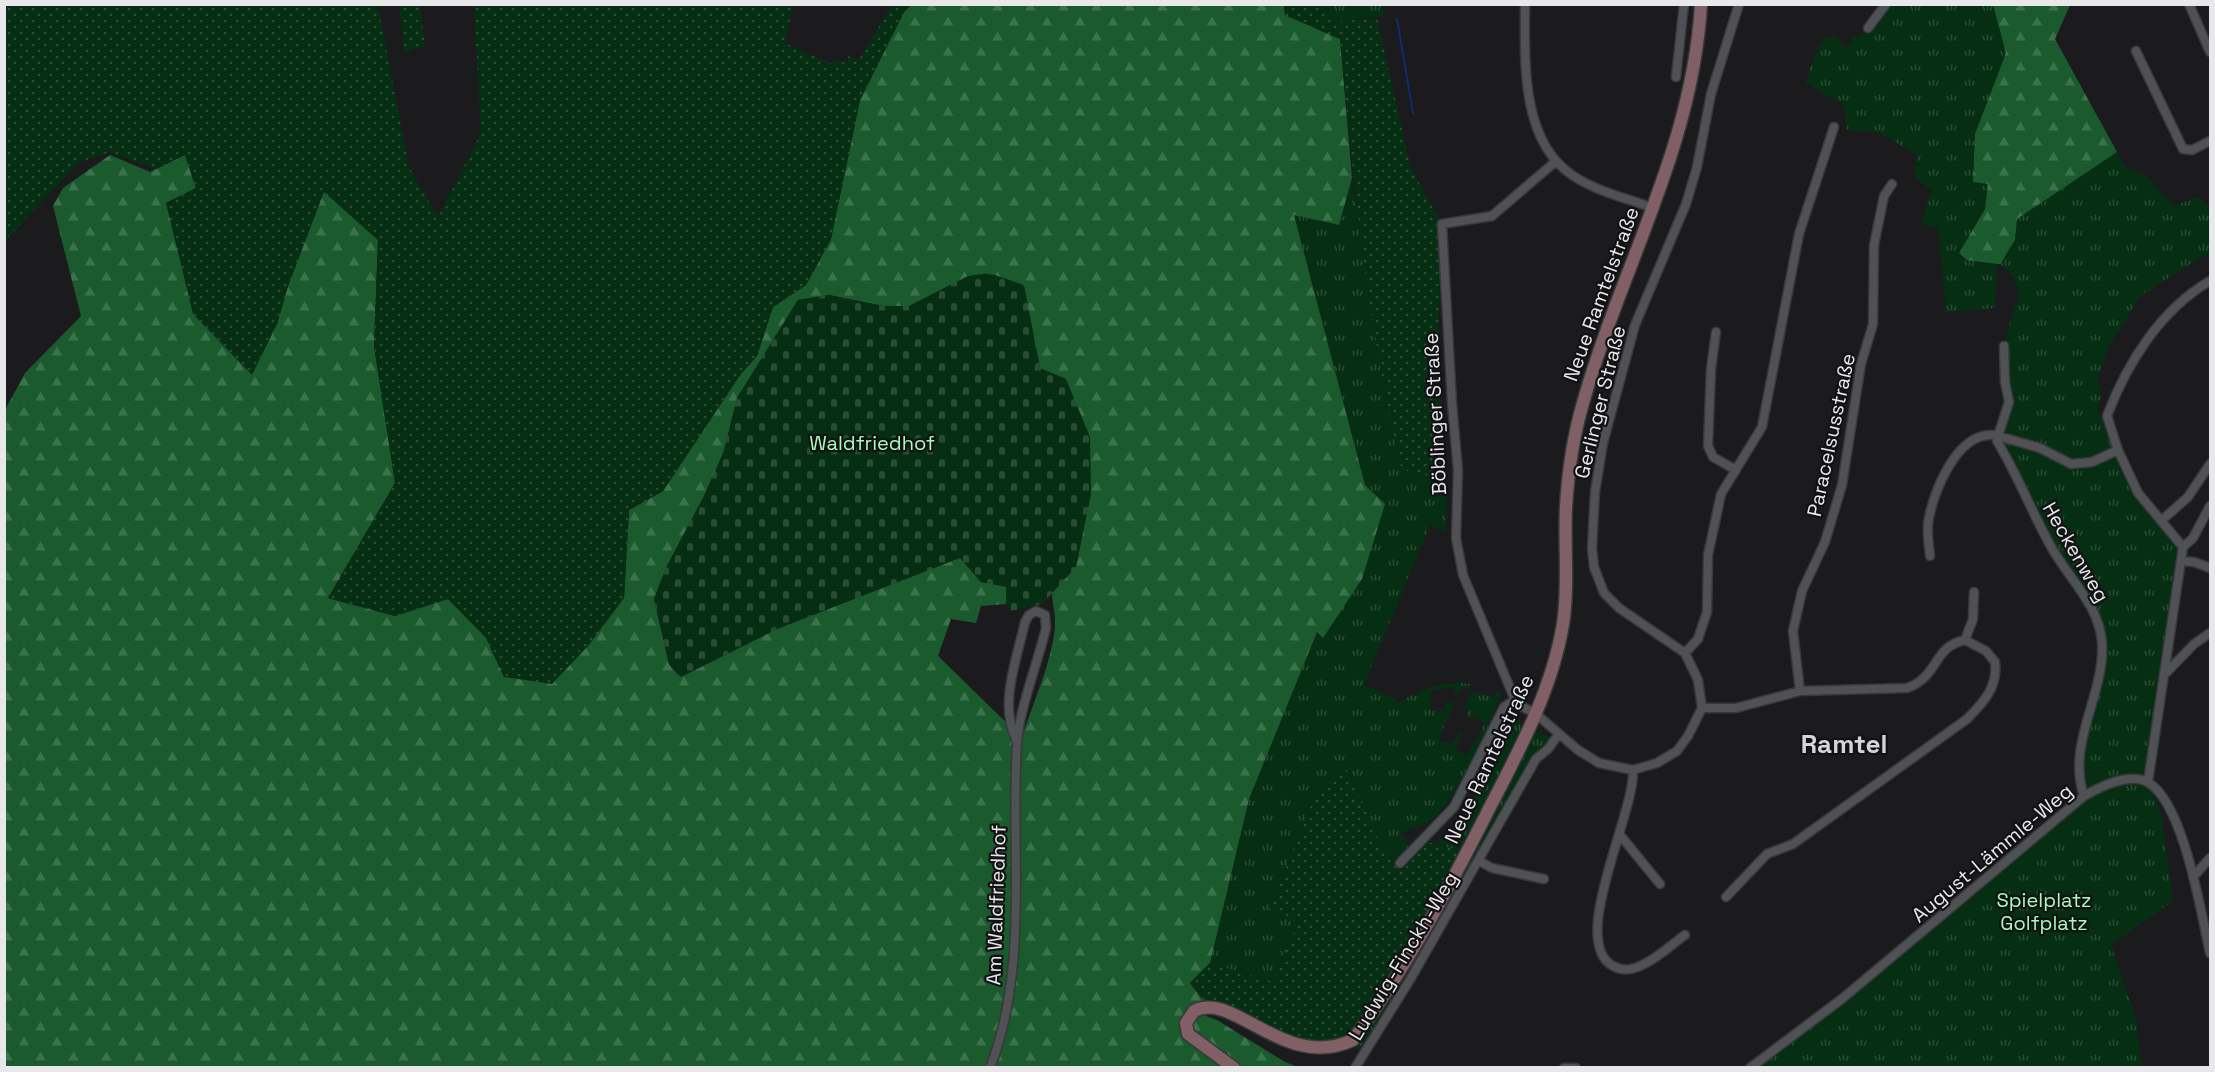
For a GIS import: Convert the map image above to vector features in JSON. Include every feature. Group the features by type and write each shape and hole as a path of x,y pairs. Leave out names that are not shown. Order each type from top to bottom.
{"main road":[{"name":"Neue Ramtelstraße","path":"1326,1059 1338,1054 1353,1040 1414,945 1471,844 1536,714 1554,665 1563,623 1567,574 1568,490 1582,406 1595,363 1653,208 1684,117 1696,55 1701,4"},
{"path":"1234,1068 1188,1034 1186,1023 1194,1011 1204,1008 1215,1012 1276,1051"}],"street":[{"path":"1525,4 1529,98 1541,136 1555,162 1573,176 1596,188 1653,208"},
{"path":"1676,77 1684,4"},
{"name":"Gerlinger Straße","path":"1685,653 1619,608 1604,593 1594,567 1592,548 1595,492 1603,443 1635,325 1686,204 1697,167 1711,94 1739,4"},
{"path":"1868,28 1886,4"},
{"path":"2189,4 2211,52"},
{"path":"2201,31 2211,28"},
{"path":"2136,51 2183,149 2192,150 2211,141"},
{"path":"1400,863 1454,807 1504,707 1515,700 1599,764 1633,770 1657,763 1677,751 1688,736 1702,708 1698,680 1685,653 1698,639 1707,612 1708,555 1716,512 1721,494 1762,427 1799,234 1834,126"},
{"name":"Böblinger Straße","path":"1515,700 1463,575 1456,538 1458,471 1442,224 1492,216 1555,162"},
{"name":"Paracelsusstraße","path":"1800,691 1793,631 1802,591 1824,542 1842,485 1861,364 1873,324 1874,245 1884,196 1892,184"},
{"path":"2211,280 2191,292 2162,321 2139,353 2107,416 2118,450 2138,493 2183,547 2148,782 2165,800 2174,816 2193,877 2211,953"},
{"path":"1716,332 1711,369 1708,446 1713,457 1736,470"},
{"path":"1998,436 2009,402 2005,382 2004,346"},
{"path":"1930,556 1928,539 1932,507 1955,457 1965,444 1980,435 1998,436 2040,448 2071,464 2092,462 2118,450"},
{"name":"Heckenweg","path":"1998,436 1997,441 2050,545 2098,622 2102,641 2102,664 2083,732 2079,784 2084,796"},
{"path":"2162,520 2188,497 2211,464"},
{"path":"2183,547 2193,538 2211,506"},
{"path":"2182,561 2194,562 2211,568"},
{"path":"1965,640 1973,619 1974,592"},
{"name":"Am Waldfriedhof","path":"990,1068 1000,1041 1012,978 1017,741 1046,628 1045,615 1036,611 1024,622 1007,711 1011,730 1017,741"},
{"path":"2166,673 2194,644 2211,633"},
{"path":"1702,708 1736,708 1800,691 1907,688 1920,683 1929,675 1946,647 1965,640 1986,651 1995,662 1994,684 1986,699 1967,719 1923,753 1793,844 1767,854 1726,897"},
{"name":"Ludwig-Finckh-Weg","path":"1355,1068 1479,861 1536,759 1548,749 1559,734"},
{"path":"1633,770 1633,781 1620,835 1599,906 1597,946 1602,957 1621,969 1633,969 1653,959 1685,935"},
{"name":"August-Lämmle-Weg","path":"1750,1068 1843,998 2084,796 2113,783 2137,779 2148,782"},
{"path":"1620,835 1660,884"},
{"path":"2193,877 2211,858"},
{"name":"Ludwig-Finckh-Weg","path":"1479,861 1492,868 1544,879"},
{"path":"1564,1068 1576,1068"}],"green space":[{"path":"5,4 378,5 409,167 438,217 481,133 474,5 793,5 785,43 832,64 835,58 845,63 849,56 858,61 892,5 911,5 904,12 860,100 831,239 806,285 773,307 757,356 740,375 663,491 629,510 624,598 588,646 552,684 504,677 486,638 448,599 395,616 328,598 395,483 374,346 378,240 324,192 288,286 277,324 252,375 193,314 166,203 196,188 185,155 156,169 109,152 78,163 5,241"},
{"path":"399,5 420,5 425,46 404,52"},
{"path":"911,5 1284,5 1285,15 1340,39 1352,178 1339,225 1294,215 1365,485 1385,504 1362,579 1323,638 1317,632 1249,799 1210,963 1190,983 1203,1000 1206,1016 1217,1020 1285,1062 1298,1067 5,1068 5,410 25,373 81,316 53,206 63,188 110,155 150,172 185,155 196,188 166,203 177,245 277,324 288,286 324,191 378,240 374,346 395,483 328,598 395,616 448,599 486,637 504,677 624,598 629,510 663,491 740,375 757,356 773,307 806,285 831,239 860,100 904,12","holes":["969,276 1023,285 1040,368 1091,493 1076,566 1052,592 1055,620 1052,648 1022,738 938,656 951,619 976,623 981,606 1006,604 1006,586 981,582 960,557 777,629 681,677 669,664 654,599 666,568 704,496 724,451 737,398 798,300 829,295 883,306 909,306"]},
{"path":"1284,5 1325,5 1335,22 1377,18 1411,168 1442,224 1438,348 1443,476 1402,470 1380,364 1363,256 1340,39 1285,15"},
{"path":"1325,5 1383,5 1383,16 1335,22"},
{"path":"1890,5 1993,5 2006,53 1975,134 1974,182 1988,184 1985,209 1959,253 1981,263 1997,264 1995,308 1946,312 1938,228 1921,224 1932,190 1914,177 1917,155 1880,133 1847,130 1844,105 1805,83 1816,53 1825,38 1836,36 1846,49 1852,39 1867,32"},
{"path":"1993,5 2070,5 2055,39 2117,152 2017,219 2015,240 2000,264 1967,260 1959,253 1985,209 1988,184 1973,182 1975,134 2006,53"},
{"name":"Spielplatz Golfplatz","path":"2117,152 2126,168 2145,175 2174,206 2198,197 2210,208 2210,252 2140,296 2109,346 2098,380 2101,396 2098,407 2105,429 2141,495 2183,547 2148,782 2161,813 2173,901 2111,945 2136,1019 2142,1067 1750,1068 1796,1034 2083,796 2079,760 2102,664 2098,622 1997,441 2009,402 2004,346 2013,310 2019,298 2018,288 2010,272 2000,264 2009,250 2017,219"},
{"path":"1352,178 1374,321 1402,470 1447,476 1446,532 1430,525 1364,685 1396,699 1396,704 1432,687 1450,683 1471,684 1469,689 1462,687 1459,694 1454,694 1453,687 1431,690 1430,711 1445,710 1445,703 1455,702 1438,740 1452,745 1459,731 1462,733 1455,750 1467,755 1485,723 1472,717 1466,719 1469,709 1465,707 1472,692 1494,697 1497,691 1502,695 1451,797 1430,821 1401,834 1410,845 1396,861 1384,853 1345,766 1314,798 1269,910 1298,922 1273,982 1210,963 1249,799 1317,632 1323,638 1365,485 1294,215 1339,225"},
{"name":"Waldfriedhof","path":"989,273 1024,285 1040,368 1066,379 1090,437 1091,493 1076,567 1042,604 1011,611 1006,604 1006,587 981,582 960,558 777,629 680,677 669,664 654,599 666,568 704,496 724,451 737,398 798,300 829,295 883,306 909,306 968,276"},
{"path":"1512,710 1520,720 1521,730 1462,851 1435,844 1465,814 1510,722 1503,718 1507,711"},
{"path":"1535,731 1551,738 1547,746 1537,753 1416,964 1360,1053 1354,1047 1478,842"},
{"path":"1345,766 1384,853 1402,866 1428,842 1462,851 1414,936 1354,1030 1341,1038 1323,1042 1277,1046 1217,1005 1203,1000 1190,983 1210,963 1273,982 1298,922 1269,910 1314,798"}],"waterway":[{"path":"1397,19 1413,113"}],"district":[{"name":"Ramtel","path":"1844,744"}]}
